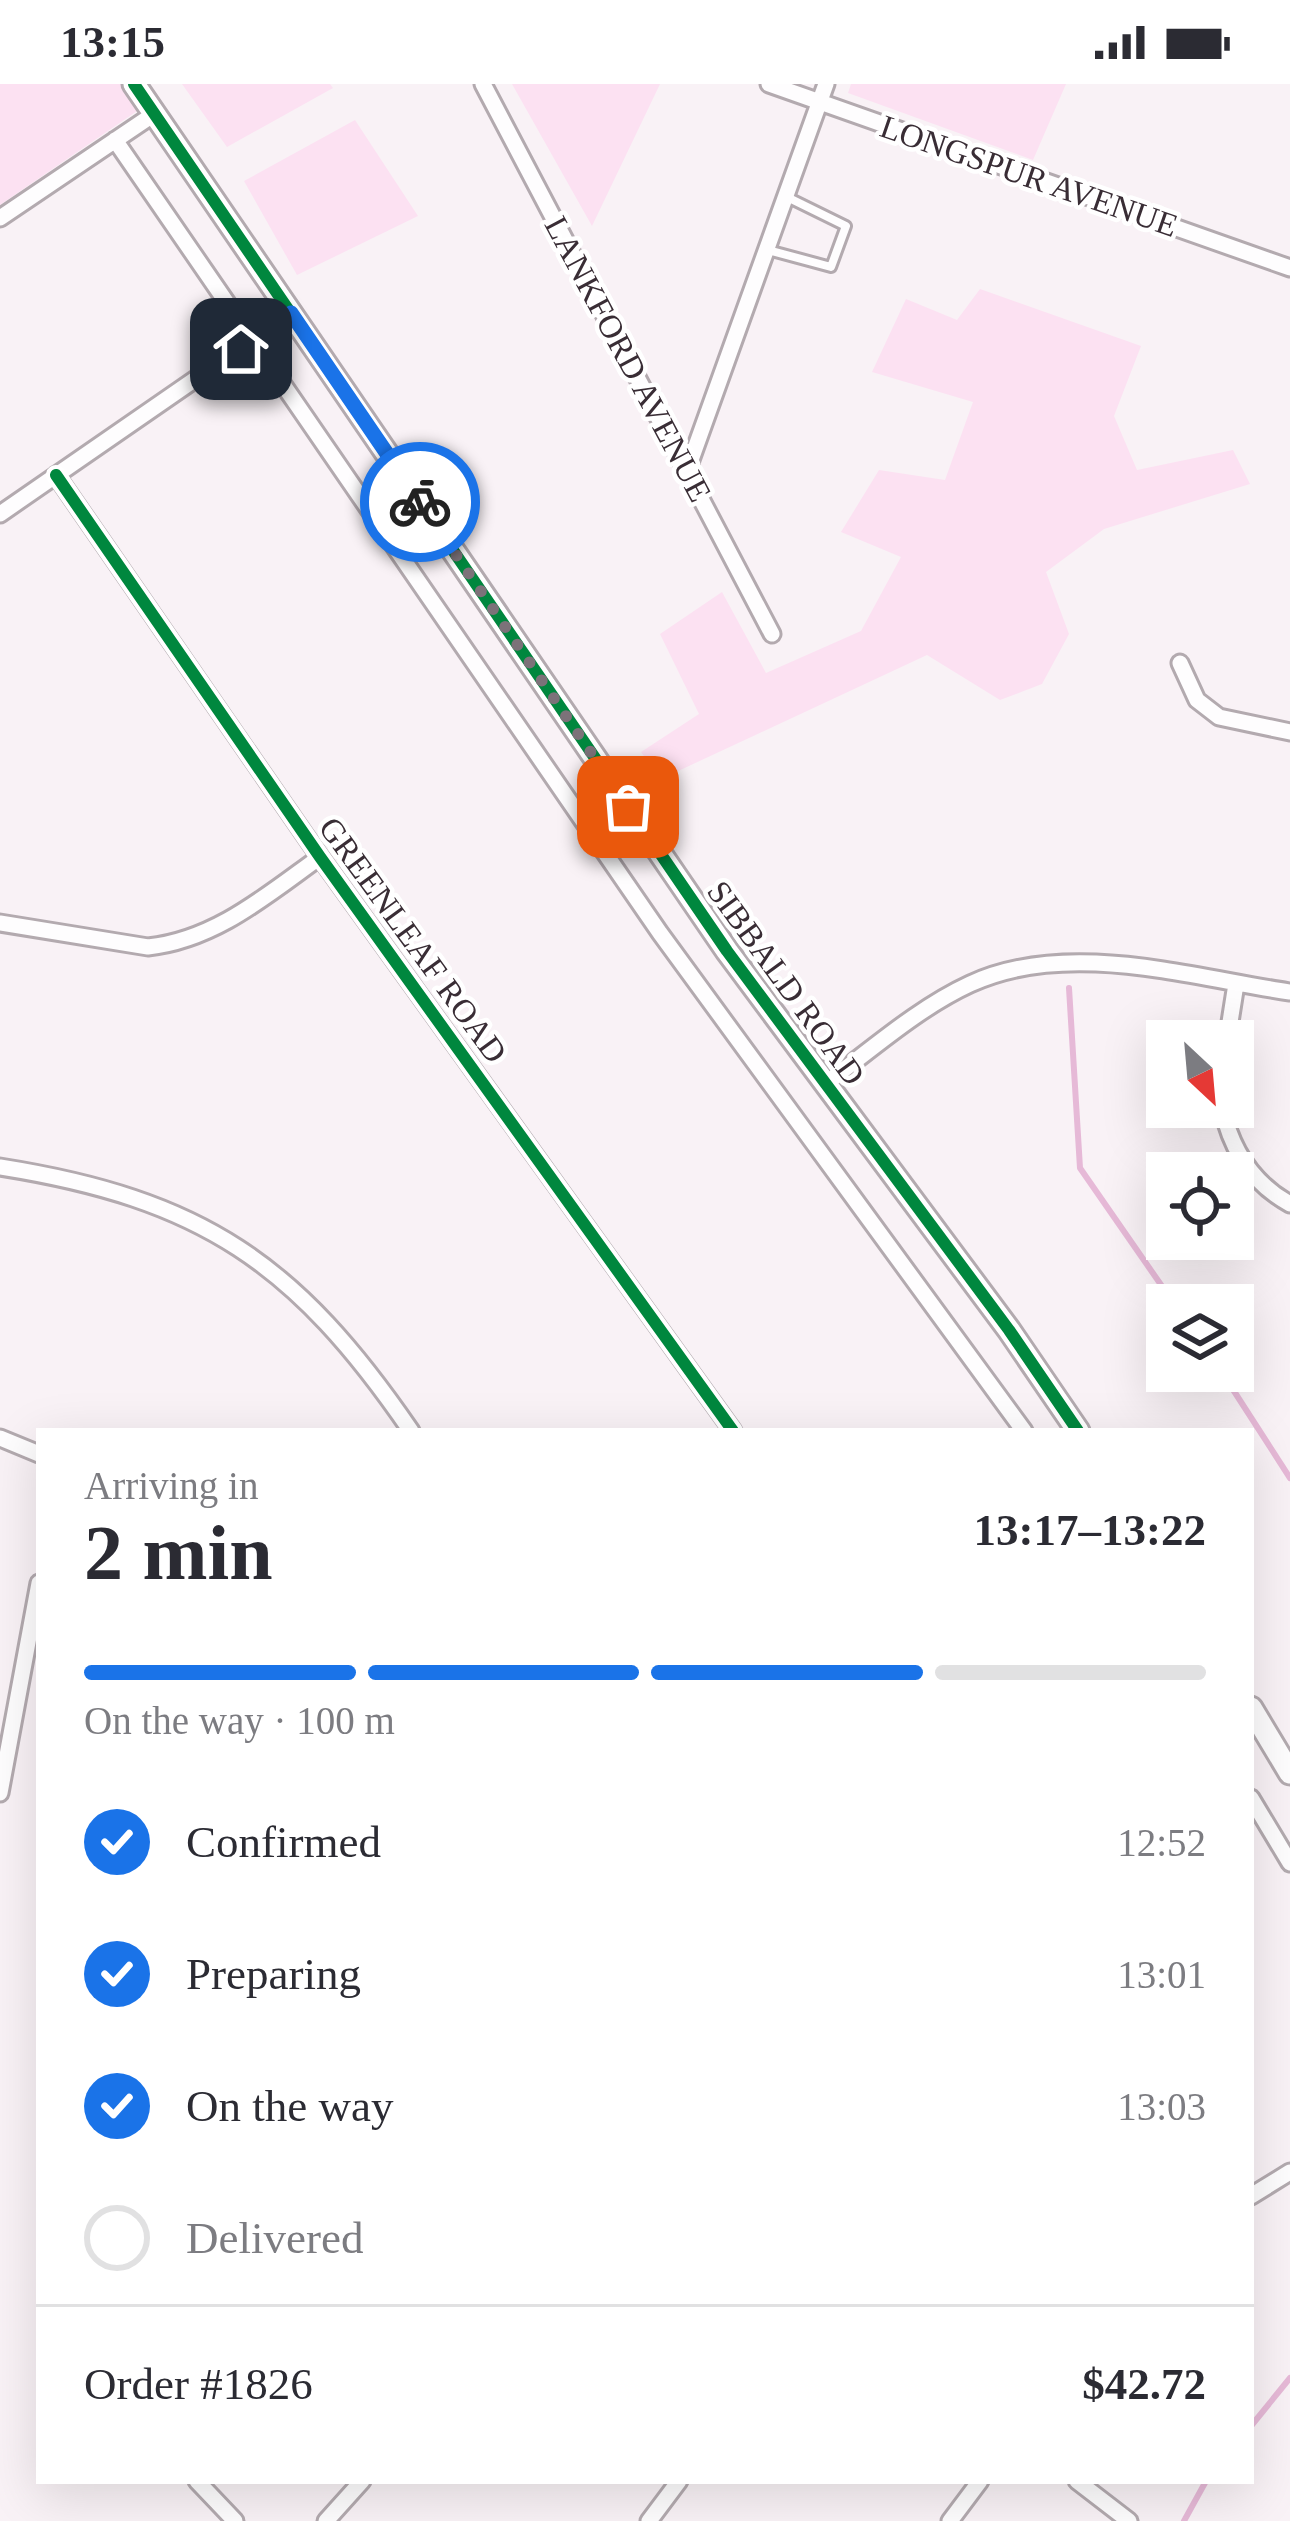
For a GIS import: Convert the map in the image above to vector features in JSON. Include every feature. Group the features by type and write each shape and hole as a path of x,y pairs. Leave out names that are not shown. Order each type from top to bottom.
{"street":[{"name":"SIBBALD ROAD","path":"134,84 715,933 1009,1330 1076,1428"},
{"name":"LANKFORD AVENUE","path":"483,84 772,634"},
{"name":"LONGSPUR AVENUE","path":"769,84 1290,268"},
{"path":"687,471 826,84"},
{"path":"0,218 154,114"},
{"path":"115,140 660,933 1022,1428"},
{"path":"0,514 291,313"},
{"name":"GREENLEAF ROAD","path":"56,476 320,857 731,1428"},
{"path":"1180,663 1197,700 1219,717 1290,732"},
{"path":"0,922 148,947 172,944 219,927 320,857"},
{"path":"825,1084 946,997 1010,970 1089,961 1290,992"},
{"path":"1230,1020 1236,984"},
{"path":"1227,1128 1245,1164 1269,1192 1290,1204"},
{"path":"0,1167 132,1196 212,1231 284,1279 312,1305 348,1343 409,1428"},
{"path":"0,1438 36,1453"},
{"path":"0,1793 36,1599"},
{"path":"1254,1713 1290,1773"},
{"path":"1254,1803 1290,1862"},
{"path":"1254,2194 1290,2172"},
{"path":"200,2484 236,2521"},
{"path":"326,2521 359,2484"},
{"path":"649,2521 678,2484"},
{"path":"950,2521 978,2484"},
{"path":"1080,2484 1130,2521"}],"lane":[{"path":"767,249 831,267 846,226 787,197"}],"shaded area":[{"path":"0,84 123,84 140,109 0,205"},
{"path":"182,84 330,84 333,88 227,147"},
{"path":"512,84 660,84 592,226"},
{"path":"851,84 1066,84 1033,160 848,93"},
{"path":"355,120 418,216 297,275 244,181"},
{"path":"980,289 1141,346 1114,416 1137,470 1233,450 1250,484 1104,529 1046,572 1069,634 1042,684 1000,700 927,655 661,779 641,752 699,714 660,634 722,592 766,673 861,631 901,557 841,532 879,470 945,480 973,402 872,372 906,299 957,320"}],"waterway":[{"path":"1069,988 1080,1168 1160,1284"},
{"path":"1235,1392 1290,1478"},
{"path":"1254,2422 1290,2378"},
{"path":"1184,2521 1204,2484"}],"cycle path":[{"path":"134,84 727,951 1009,1330 1076,1428"},
{"path":"56,475 320,857 731,1428"}],"way so far":[{"path":"420,502 628,807"}],"route":[{"path":"241,349 291,313 420,502"}]}
